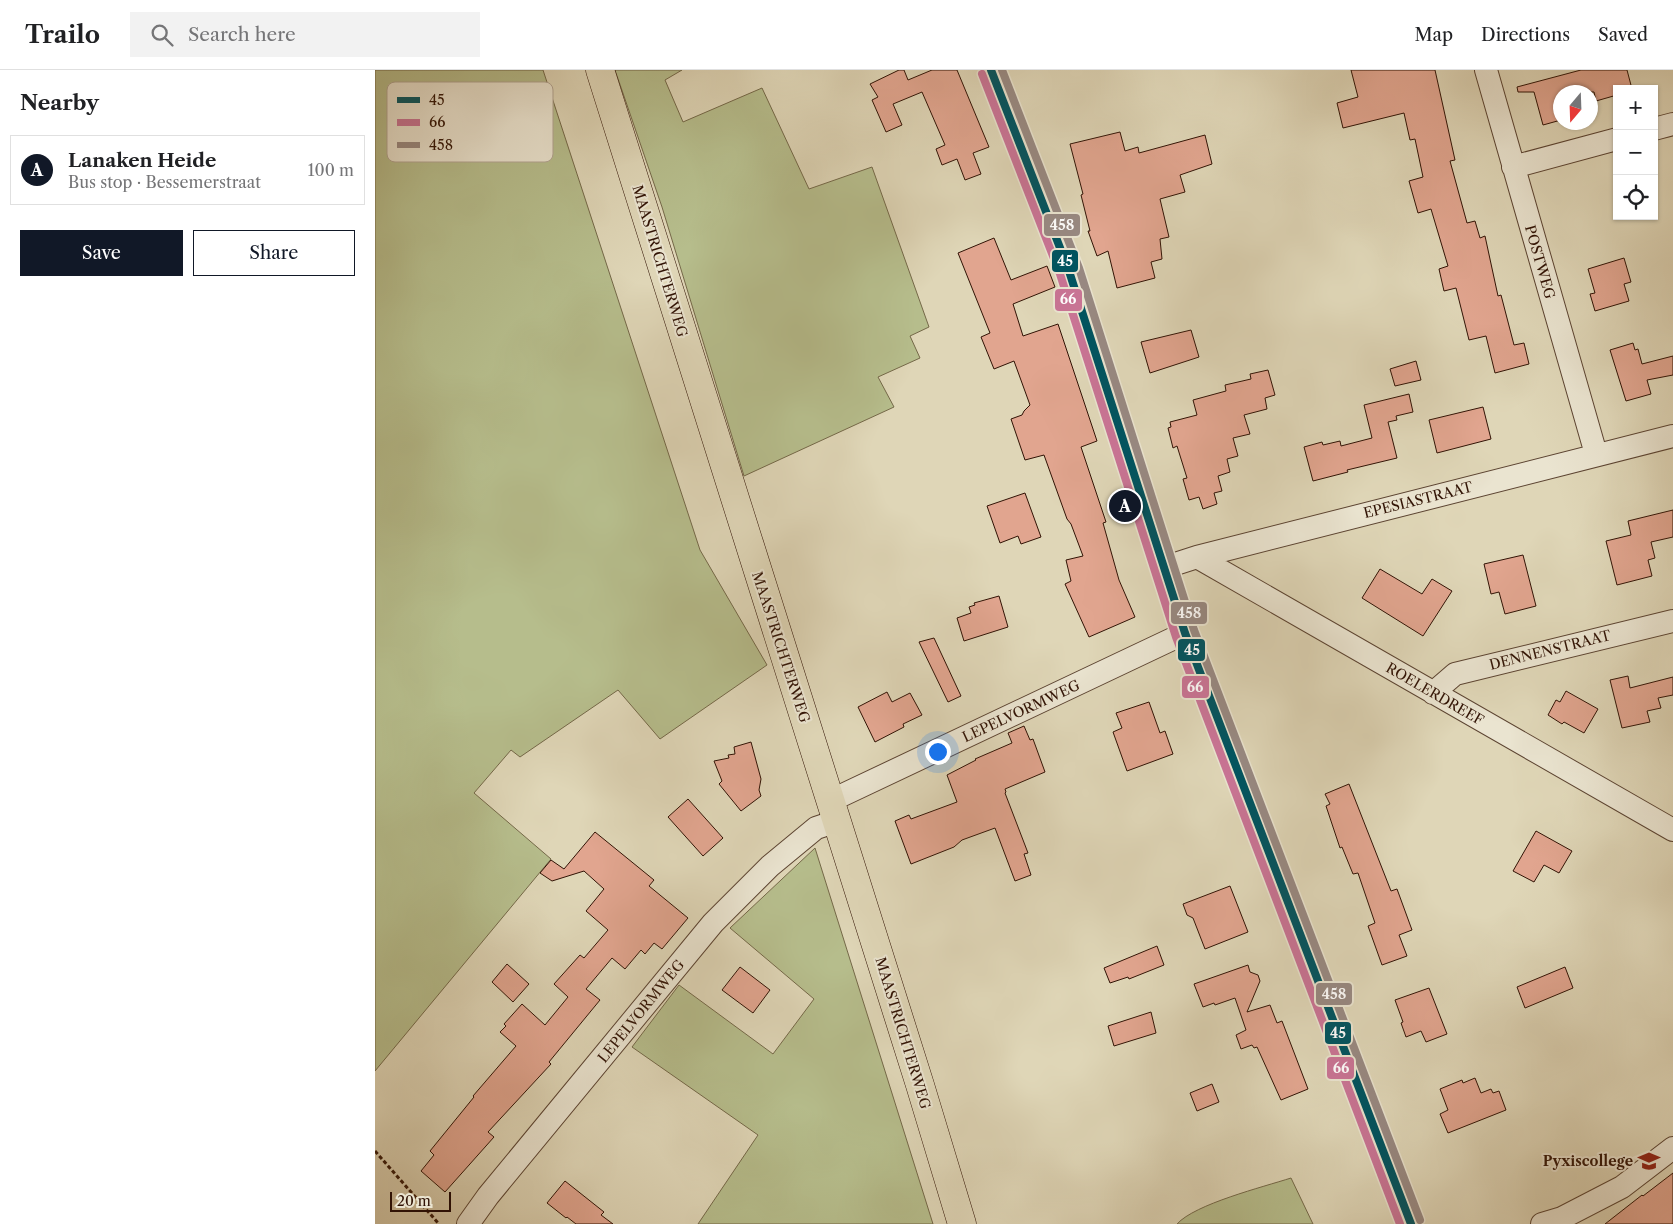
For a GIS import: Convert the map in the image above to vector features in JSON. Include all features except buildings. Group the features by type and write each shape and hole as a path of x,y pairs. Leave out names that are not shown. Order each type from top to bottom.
{"main road":[{"name":"MAASTRICHTERWEG","path":"599,70 962,1224"}],"street":[{"path":"991,70 1069,271 1185,633 1411,1224"},
{"name":"POSTWEG","path":"1486,70 1596,454"},
{"path":"1658,128 1673,124"},
{"path":"1513,167 1613,140"},
{"name":"EPESIASTRAAT","path":"1163,568 1197,557 1596,454 1673,436"},
{"name":"ROELERDREEF","path":"1197,557 1673,830"},
{"name":"DENNENSTRAAT","path":"1433,693 1455,674 1673,620"},
{"name":"LEPELVORMWEG","path":"467,1224 713,923 770,866 816,828 833,811 1185,633"},
{"path":"1542,1224 1562,1218 1622,1187 1673,1148"}],"path":[{"path":"375,1151 439,1224"}],"green space":[{"path":"375,70 543,70 547,82 387,82 387,162 553,162 553,101 700,550 767,665 660,739 618,690 520,757 511,750 474,793 551,859 375,1071"},
{"path":"615,70 682,70 665,80 683,122 762,88 809,189 872,167 929,327 910,336 920,358 878,377 894,407 744,476 662,207"},
{"path":"815,848 933,1224 698,1224 758,1135 632,1047 679,985 773,1054 814,999 730,928"},
{"path":"1291,1178 1313,1224 1177,1224 1198,1210 1214,1203"}],"transit line":[{"name":"45","path":"991,70 1069,271 1185,633 1411,1224"},
{"name":"458","path":"1002,70 1079,268 1194,630 1420,1220"},
{"name":"66","path":"982,74 1060,274 1176,637 1400,1224"}],"place":[{"name":"Lanaken Heide","path":"1125,506"},
{"name":"Pyxiscollege","path":"1649,1161"}]}
